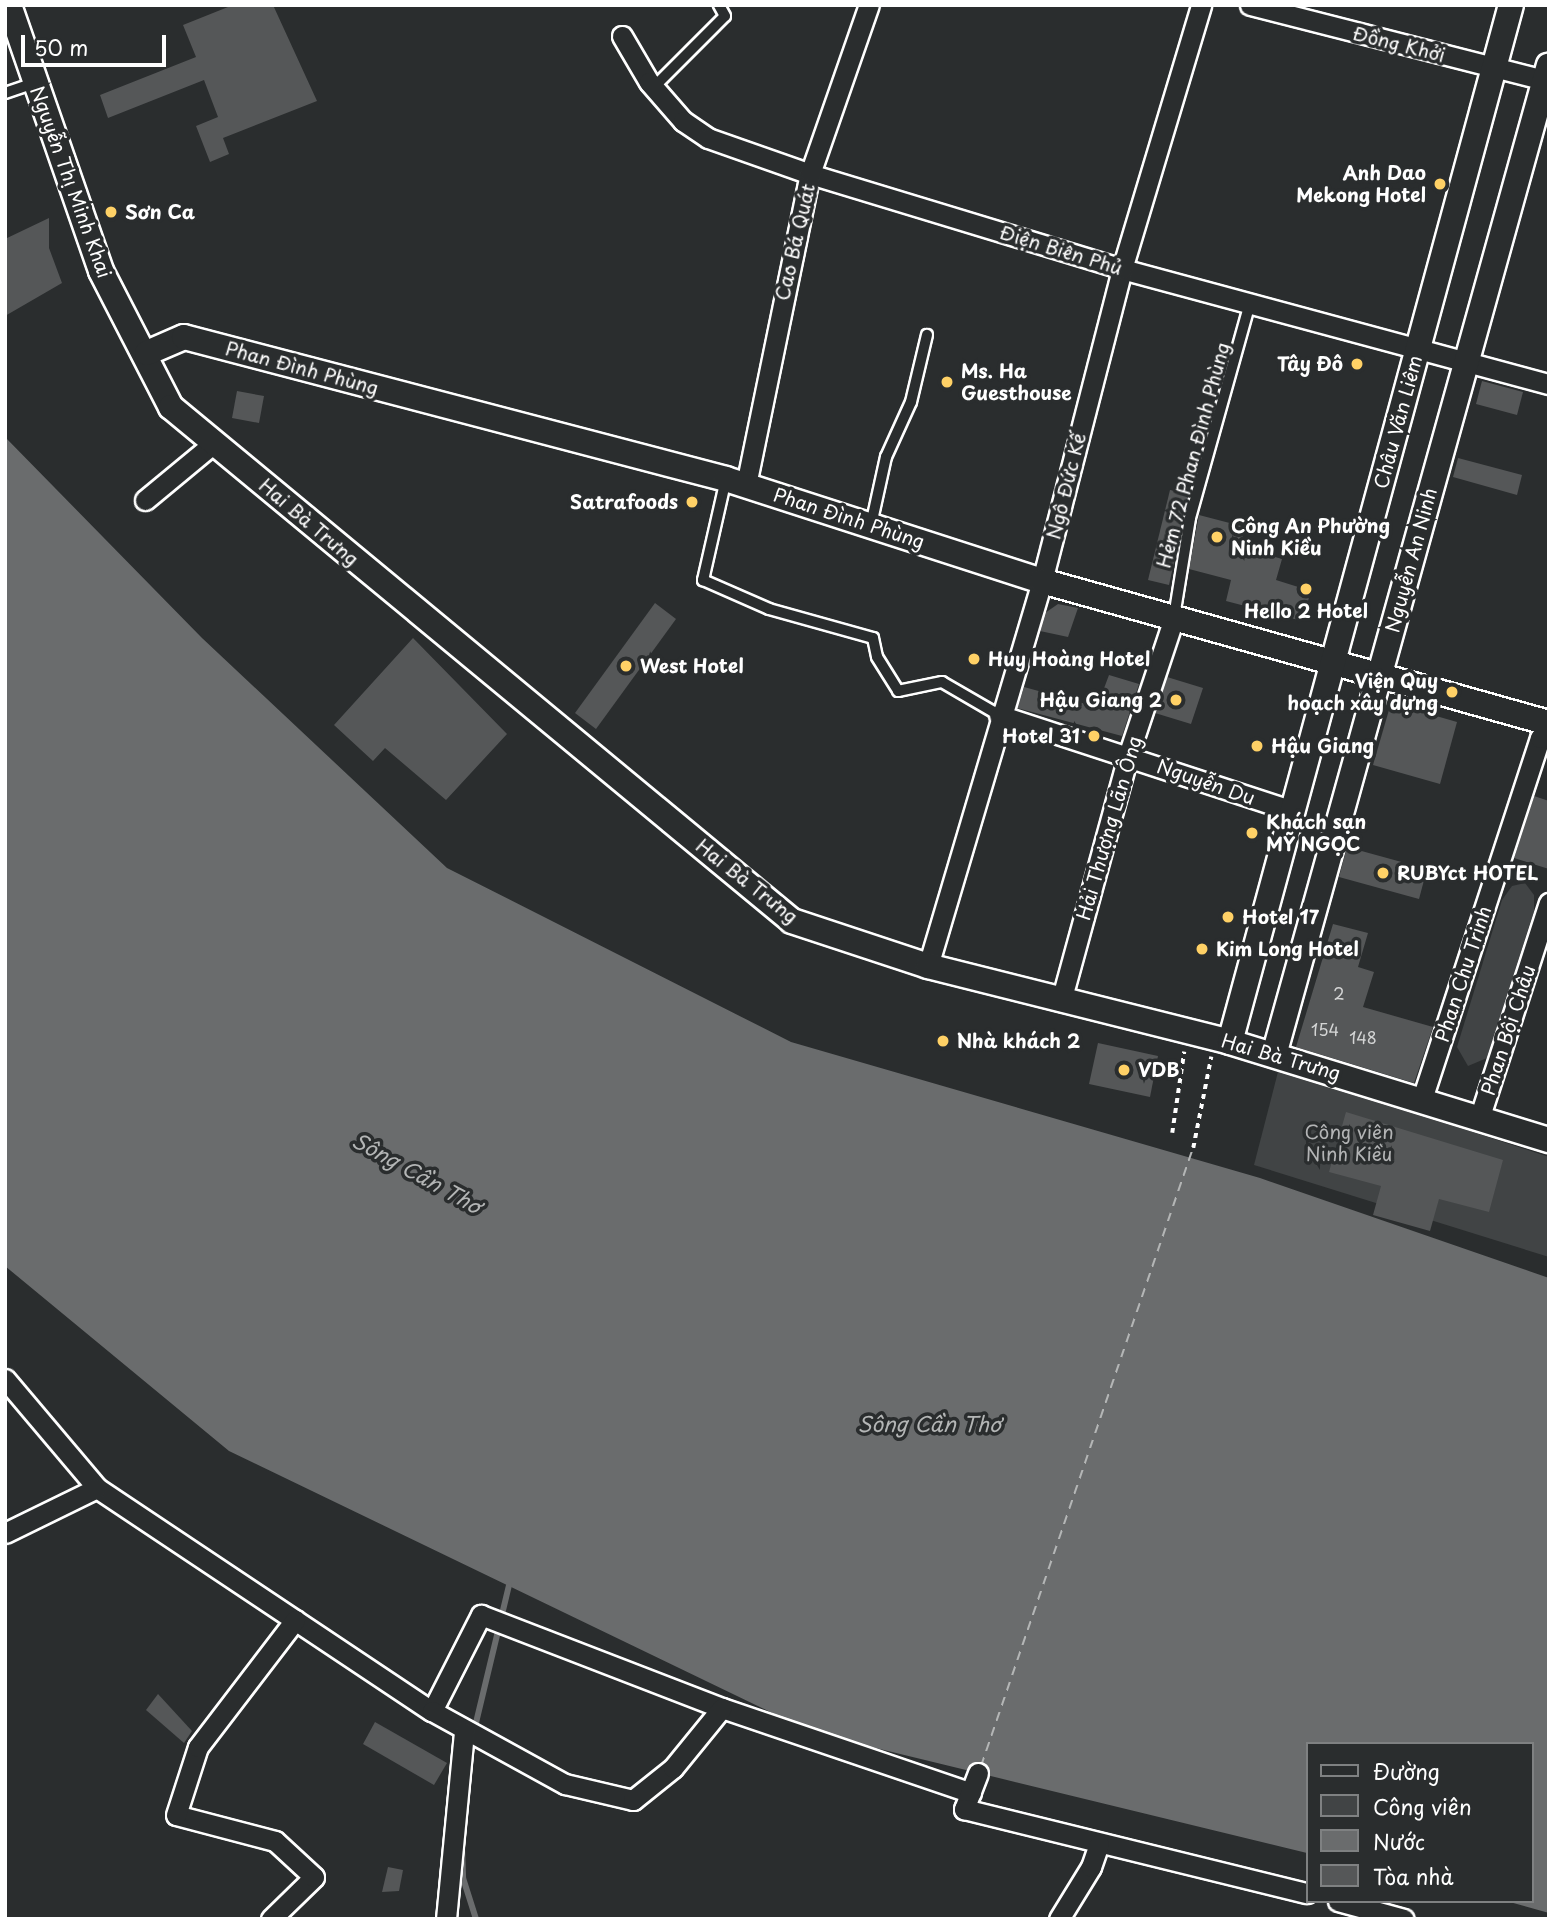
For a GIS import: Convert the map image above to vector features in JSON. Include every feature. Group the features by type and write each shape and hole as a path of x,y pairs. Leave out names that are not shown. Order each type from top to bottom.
{"street":[{"name":"Cao Bá Quát","path":"736,482 810,174 869,5"},
{"name":"Ngô Đức Kế","path":"928,966 999,715 1041,581 1122,269 1201,5"},
{"name":"Đồng Khởi","path":"1250,5 1494,68 1547,75"},
{"name":"Châu Văn Liêm","path":"1222,1040 1292,811 1511,5"},
{"name":"Nguyễn Thị Minh Khai","path":"8,7 13,41 35,83 101,271 147,353"},
{"name":"Điện Biên Phủ","path":"622,36 654,87 683,121 708,138 810,174 1122,269 1549,384"},
{"name":"Nguyễn An Ninh","path":"1274,1055 1547,75"},
{"name":"Phan Đình Phùng","path":"147,353 184,337 736,482 1041,581 1549,723"},
{"name":"Hai Bà Trưng","path":"147,353 171,407 792,921 928,966 1187,1030 1422,1098 1549,1140"},
{"path":"145,500 214,443"},
{"name":"Hải Thượng Lãn Ông","path":"1061,1001 1128,756 1174,618"},
{"name":"Nguyễn Du","path":"999,715 1292,811"},
{"name":"Phan Chu Trinh","path":"1422,1098 1540,738 1549,735"},
{"name":"Phan Bội Châu","path":"1480,1116 1549,903"},
{"path":"5,1379 97,1488 471,1736 565,1784 633,1800 673,1768 722,1708"},
{"path":"5,1533 97,1488"},
{"path":"432,1711 481,1615 722,1708 971,1793"},
{"path":"271,1919 314,1877 275,1841 176,1815 198,1747 295,1620"},
{"path":"446,1919 471,1736"},
{"path":"978,1773 964,1809 1098,1844 1306,1893"},
{"path":"1059,1919 1091,1867 1098,1844"},
{"path":"1345,1903 1404,1919"}],"lane":[{"path":"654,87 725,16 719,5"},
{"path":"5,93 35,83"},
{"name":"Hẻm 72 Phan Đình Phùng","path":"1174,618 1190,518 1250,303"},
{"path":"871,525 886,457 911,401 927,335"},
{"path":"736,482 703,580 769,609 873,638 877,657 898,691 942,682 999,715"}],"path":[{"path":"1172,1133 1187,1030"},
{"path":"1193,1149 1222,1040"}],"green space":[{"path":"1525,883 1534,895 1534,911 1487,1058 1468,1066 1457,1047 1502,900 1512,886"},
{"name":"Công viên Ninh Kiều","path":"1279,1068 1549,1157 1549,1257 1254,1165"}],"water":[{"name":"Sông Cần Thơ","path":"5,437 202,638 447,868 791,1042 1260,1178 1549,1278 1549,1913 1513,1903 1533,1903 1533,1742 1306,1742 1306,1853 814,1733 229,1451 5,1266"}],"building":[{"path":"233,5 273,5 317,101 223,138 229,154 210,162 196,126 218,117 204,80 108,118 100,95 196,57 183,25"},
{"path":"49,218 49,248 62,283 5,316 5,239"},
{"path":"1482,381 1523,392 1517,415 1476,404"},
{"path":"237,391 264,396 259,423 232,418"},
{"path":"1458,458 1522,475 1517,495 1453,477"},
{"path":"1170,490 1189,494 1169,585 1148,580"},
{"path":"1199,515 1245,527 1240,547 1282,559 1276,580 1311,591 1302,621 1226,601 1231,580 1189,569"},
{"name":"West Hotel","path":"655,603 676,619 596,729 575,713"},
{"path":"1058,604 1078,608 1068,637 1040,631 1045,613"},
{"path":"413,638 507,734 446,800 385,748 373,761 334,725"},
{"path":"1109,675 1139,684 1122,736 1017,708 1024,687 1097,707"},
{"name":"Hậu Giang 2","path":"1167,677 1203,688 1191,724 1155,713"},
{"path":"1391,703 1457,722 1440,784 1373,765"},
{"path":"1534,796 1549,801 1549,869 1514,858"},
{"name":"RUBYct HOTEL","path":"1347,847 1427,869 1419,899 1339,877"},
{"path":"1333,924 1368,933 1358,967 1374,972 1363,1007 1433,1027 1414,1083 1296,1047"},
{"name":"VDB","path":"1098,1043 1158,1056 1150,1097 1089,1084"},
{"path":"1346,1112 1503,1160 1489,1212 1439,1199 1430,1231 1373,1215 1381,1186 1329,1172"},
{"path":"158,1694 192,1731 184,1743 146,1710"},
{"path":"375,1722 447,1763 434,1785 363,1744"},
{"path":"388,1867 403,1870 399,1891 382,1892"}],"waterway":[{"path":"474,1731 509,1585"},
{"path":"462,1846 463,1878 476,1919"}],"ferry route":[{"path":"981,1766 1193,1148"}],"place":[{"name":"Anh Dao Mekong Hotel","path":"1440,184"},
{"name":"Sơn Ca","path":"111,212"},
{"name":"Tây Đô","path":"1357,364"},
{"name":"Ms. Ha Guesthouse","path":"947,382"},
{"name":"Satrafoods","path":"692,502"},
{"name":"Công An Phường Ninh Kiều","path":"1217,537"},
{"name":"Hello 2 Hotel","path":"1306,589"},
{"name":"Huy Hoàng Hotel","path":"974,659"},
{"name":"West Hotel","path":"626,666"},
{"name":"Viện Quy hoạch xây dựng","path":"1452,692"},
{"name":"Hậu Giang 2","path":"1176,700"},
{"name":"Hotel 31","path":"1094,736"},
{"name":"Hậu Giang","path":"1257,746"},
{"name":"Khách sạn MỸ NGỌC","path":"1252,833"},
{"name":"RUBYct HOTEL","path":"1383,873"},
{"name":"Hotel 17","path":"1228,917"},
{"name":"Kim Long Hotel","path":"1202,949"},
{"name":"Nhà khách 2","path":"943,1041"},
{"name":"VDB","path":"1124,1070"}]}
